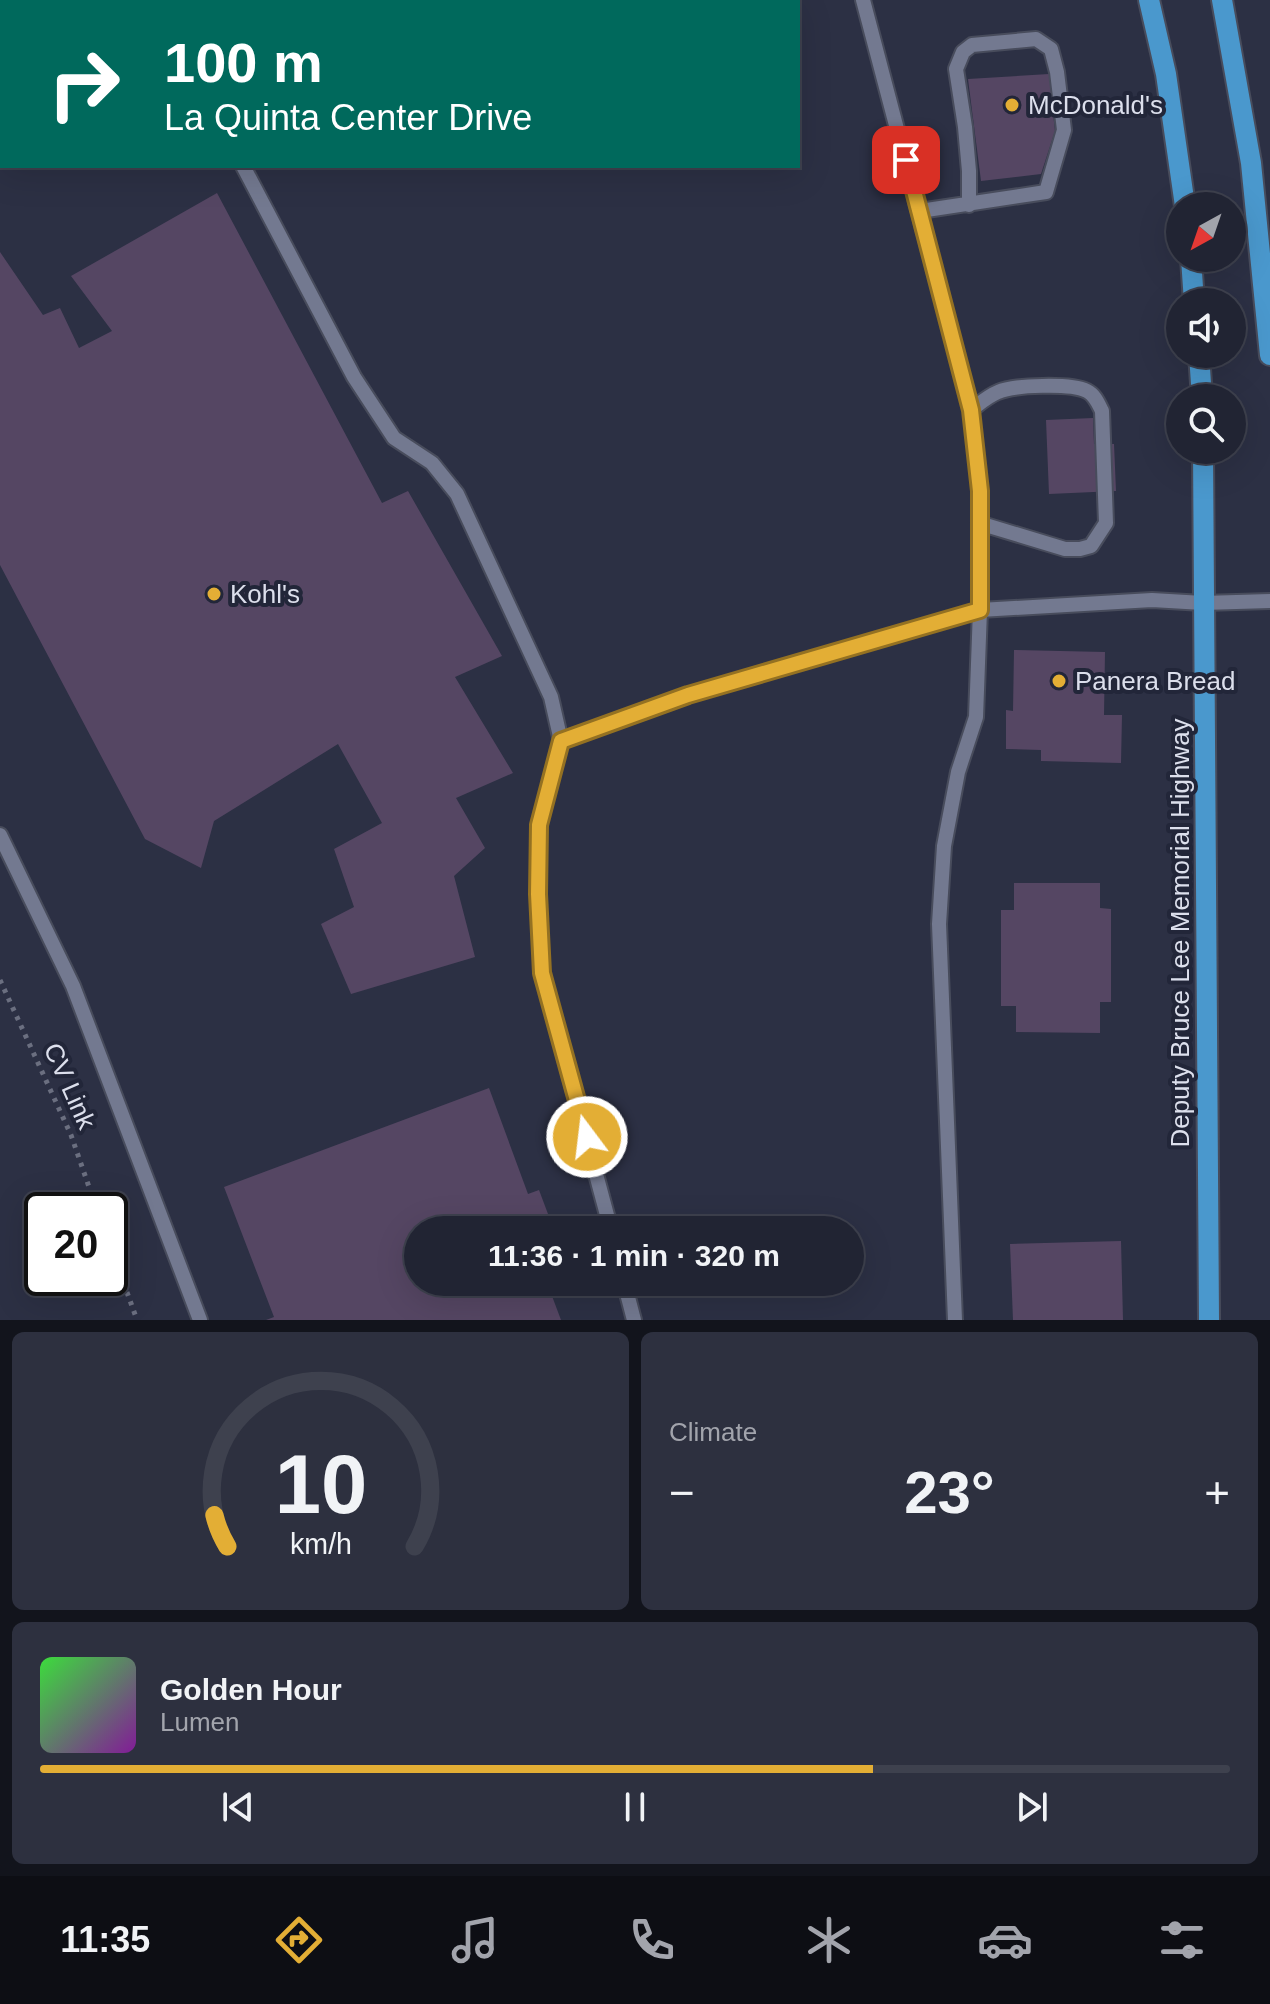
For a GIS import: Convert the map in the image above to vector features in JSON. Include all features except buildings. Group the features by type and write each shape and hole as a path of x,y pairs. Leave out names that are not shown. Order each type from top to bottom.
{"main road":[{"path":"1149,0 1166,74 1183,192"},
{"path":"1222,0 1251,163 1270,355"},
{"name":"Deputy Bruce Lee Memorial Highway","path":"1203,464 1209,1320"}],"lane":[{"path":"863,0 971,410 980,491 976,717 958,772 944,846 939,924 955,1320"},
{"path":"920,211 969,205 1046,192 1064,130 1051,49 1036,39 972,45 963,52 956,69 965,127 969,205"},
{"path":"244,168 354,377 386,426 394,438 432,463 457,494 551,697 561,741 539,825 542,973 607,1216"},
{"path":"971,410 994,393 1009,388 1073,387 1096,398 1102,411 1106,523 1091,546 1065,549 979,523"},
{"path":"561,741 688,695 980,610 1152,600 1203,603 1270,601"},
{"path":"0,835 73,986 200,1320"},
{"path":"628,1296 634,1320"}],"path":[{"name":"CV Link","path":"0,980 71,1135 91,1192"},
{"path":"128,1295 137,1320"}],"place":[{"name":"McDonald's","path":"1012,105"},
{"name":"Kohl's","path":"214,594"},
{"name":"Panera Bread","path":"1059,681"}],"route":[{"path":"587,1137 542,973 539,825 561,741 688,695 980,610 980,491 971,410 906,160"}]}
